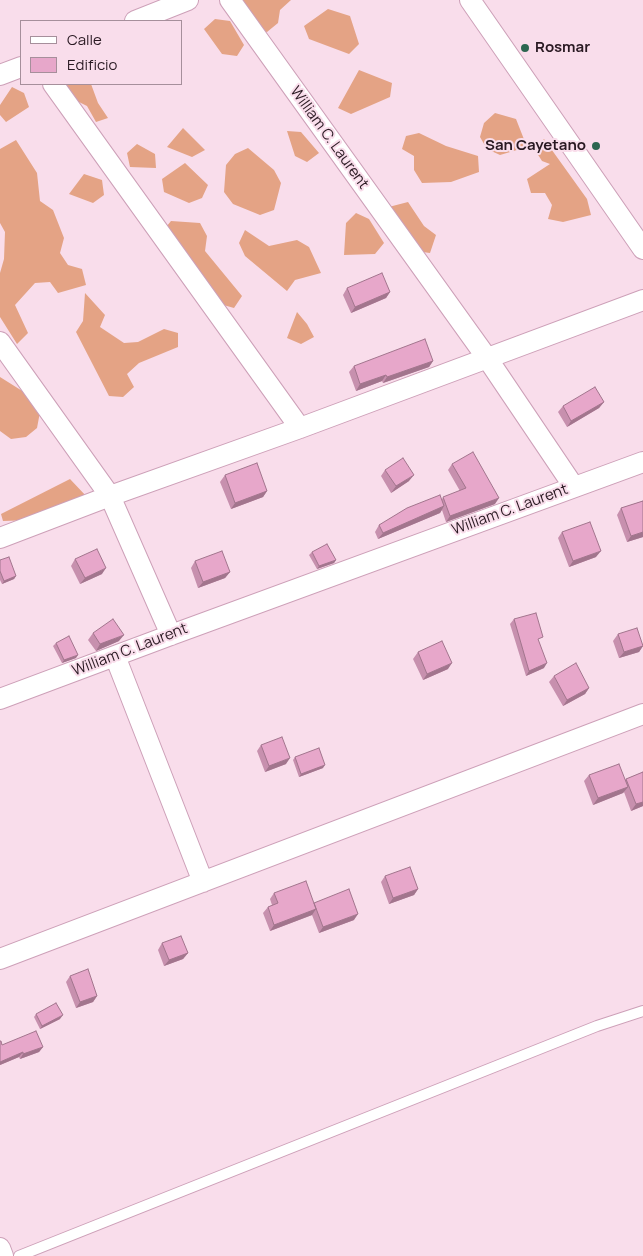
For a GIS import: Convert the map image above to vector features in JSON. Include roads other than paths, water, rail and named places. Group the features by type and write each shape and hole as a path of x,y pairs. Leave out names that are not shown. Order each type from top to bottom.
{"street":[{"path":"138,20 188,0"},
{"name":"William C. Laurent","path":"0,699 574,487 487,358 230,0"},
{"path":"470,0 643,248"},
{"path":"0,75 20,67"},
{"path":"53,85 300,428"},
{"path":"0,538 643,300"},
{"path":"0,342 110,496 171,635"},
{"path":"574,487 643,462"},
{"path":"115,656 203,882"},
{"path":"0,959 643,714"}],"lane":[{"path":"5,1254 597,1026 643,1011"}],"place":[{"name":"Rosmar","path":"525,48"},
{"name":"San Cayetano","path":"596,146"}]}
